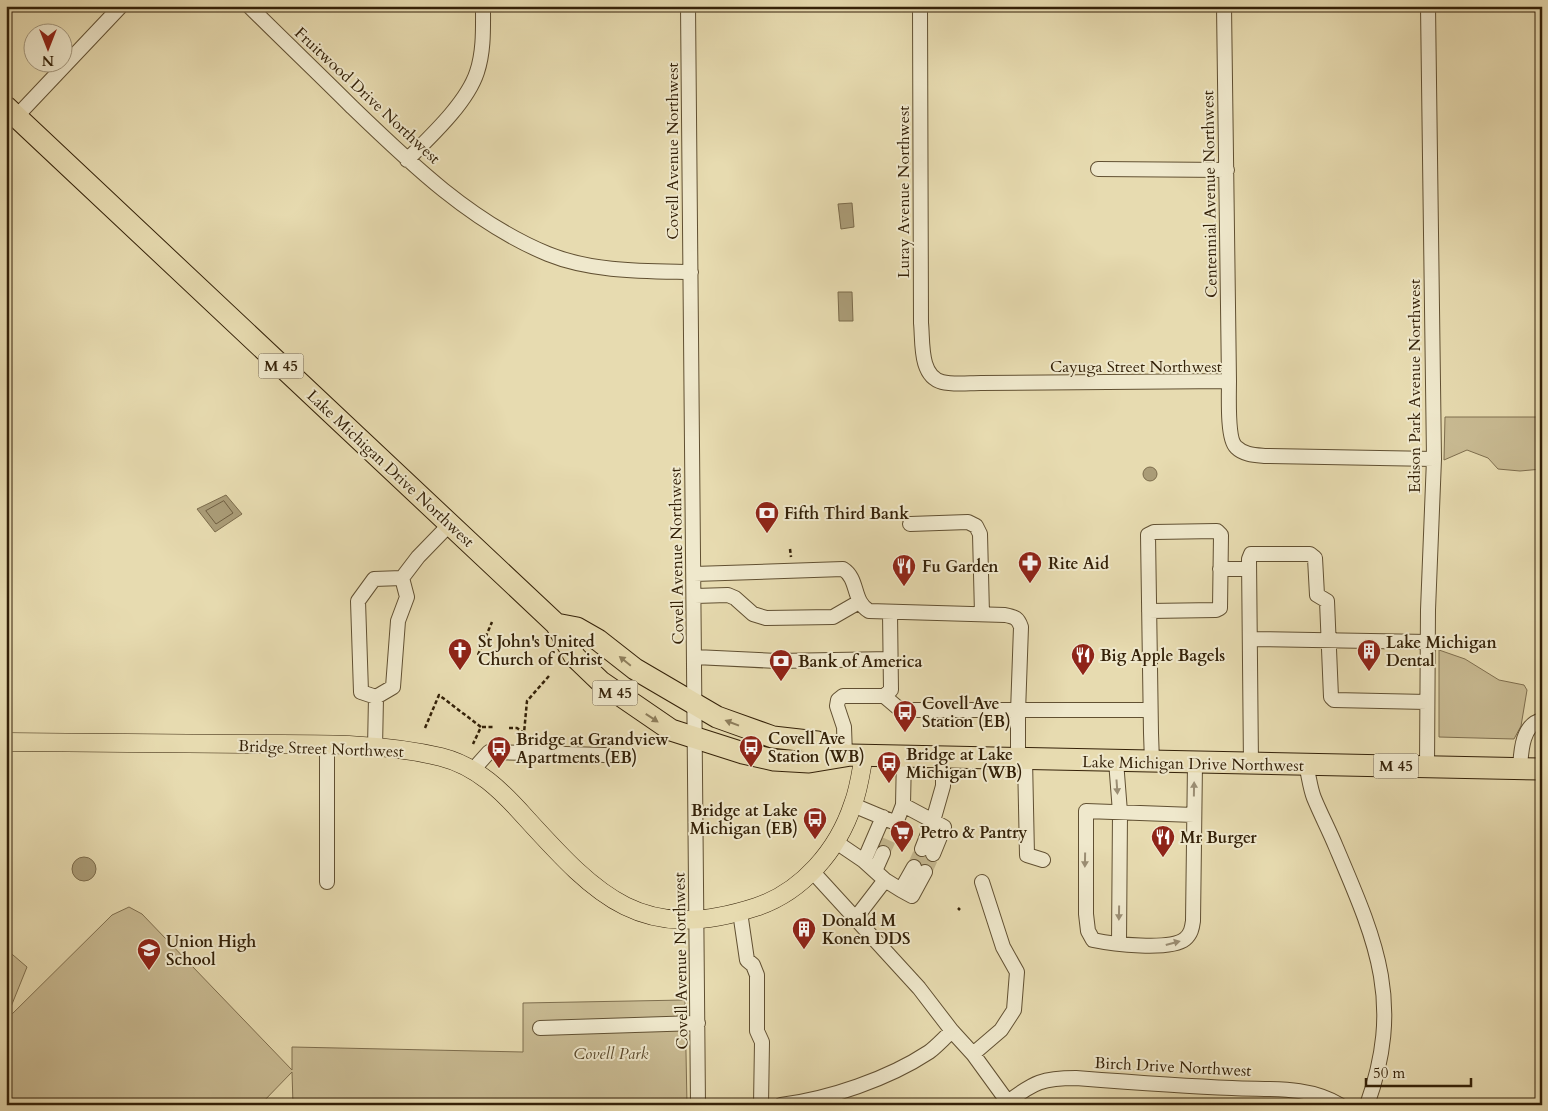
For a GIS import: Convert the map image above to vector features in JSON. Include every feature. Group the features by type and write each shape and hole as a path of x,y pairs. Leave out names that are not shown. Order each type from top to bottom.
{"highway":[{"name":"Lake Michigan Drive Northwest","path":"11,112 556,624 575,657 601,682 670,730 756,757 789,762 828,760 855,755 1195,763 1542,768"},
{"name":"Lake Michigan Drive Northwest","path":"556,624 577,628 598,640 635,669 717,717 759,733 817,742 855,755"}],"main road":[{"name":"Bridge Street Northwest","path":"6,742 327,745 394,748 444,758 472,771 500,789 556,851 606,896 636,912 653,917 696,920 740,912 769,903 792,890 812,871 836,842 853,806 855,755"}],"street":[{"path":"11,112 121,6"},
{"name":"Fruitwood Drive Northwest","path":"249,6 407,160 469,208 516,238 550,254 589,264 633,270 691,272"},
{"path":"407,160 438,129 460,102 477,72 483,36 483,6"},
{"name":"Covell Avenue Northwest","path":"688,6 699,1105"},
{"name":"Luray Avenue Northwest","path":"920,6 921,322 925,363 931,377"},
{"name":"Centennial Avenue Northwest","path":"1224,6 1229,381"},
{"name":"Edison Park Avenue Northwest","path":"1427,766 1428,642 1434,459 1428,6"},
{"path":"1098,169 1227,170"},
{"name":"Cayuga Street Northwest","path":"931,377 942,382 981,384 1229,381 1231,437 1235,447 1247,454 1434,459"},
{"path":"910,524 968,522 976,526 980,534 982,614"},
{"path":"402,578 418,557 450,524"},
{"path":"1149,611 1216,610 1220,608 1220,535 1217,531 1154,532 1148,535 1150,710 1152,762"},
{"path":"1250,764 1251,639 1249,569 1251,554 1310,554 1315,558 1317,595 1327,602 1331,697 1334,700 1427,702"},
{"path":"694,574 843,569 852,577 859,602 869,612 982,614 1018,619 1021,627 1018,712 1027,855 1043,860"},
{"path":"1220,569 1249,569"},
{"path":"402,578 407,598 398,621 393,687 376,697 361,692 358,601 374,579 402,578"},
{"path":"695,596 728,595 735,598 753,614 766,618 833,617 859,602"},
{"path":"884,696 891,690 890,613"},
{"path":"1251,639 1428,642"},
{"path":"695,657 778,660 891,659"},
{"path":"855,755 837,706 838,700 844,696 884,696 897,707 910,710 1018,712 1150,710"},
{"path":"375,748 376,697"},
{"path":"1520,768 1521,745 1531,725 1542,720"},
{"path":"326,882 327,745"},
{"path":"472,771 489,752 605,755"},
{"path":"853,806 883,817 894,829 903,805 904,756"},
{"path":"928,851 933,821 943,786 943,757"},
{"path":"1116,761 1120,812 1119,943"},
{"path":"1194,814 1086,811 1085,874 1088,930 1093,940 1166,945 1184,940 1190,933 1193,922 1195,763"},
{"path":"1306,765 1314,797 1358,897 1376,948 1385,998 1384,1048 1368,1105"},
{"path":"903,805 933,821"},
{"path":"864,860 883,817"},
{"path":"836,842 864,860 880,875 901,890 919,870"},
{"path":"856,919 880,875 883,853"},
{"path":"812,871 919,988 952,1031 973,1054 1009,1103"},
{"path":"973,1054 1001,1030 1014,1010 1017,972 1003,947 982,882"},
{"path":"740,912 747,960 754,965 756,975 757,1031 762,1042 761,1105"},
{"path":"540,1028 698,1023"},
{"path":"781,1105 804,1102 856,1086 930,1051 952,1031"},
{"name":"Birch Drive Northwest","path":"1009,1103 1030,1085 1053,1078 1076,1078 1233,1088 1299,1090 1325,1096 1340,1105"}],"path":[{"path":"478,655 492,622"},
{"path":"509,728 517,728 524,733 527,701 549,676"},
{"path":"425,728 439,695 482,726 493,727"},
{"path":"473,744 482,726"}],"green space":[{"path":"1445,417 1542,417 1542,469 1520,471 1498,469 1488,458 1467,450 1444,460"},
{"path":"1439,650 1465,659 1499,680 1524,685 1527,690 1521,726 1514,739 1439,737"},
{"name":"Covell Park","path":"129,907 142,914 292,1070 292,1047 523,1052 523,1003 685,1000 687,1105 293,1105 292,1072 260,1105 6,1105 6,1020 112,915"},
{"path":"6,949 27,967 6,1019"}],"water":[{"path":"852,203 854,227 841,229 838,204"},
{"path":"838,292 852,292 853,321 839,321"},
{"path":"1147,467 1153,467 1157,474 1153,481 1147,481 1143,477 1143,471"},
{"path":"226,495 242,514 215,532 197,509"},
{"path":"84,857 92,861 96,869 92,877 84,881 76,877 72,869 76,861"}],"tunnel":[{"path":"883,853 891,835"},
{"path":"914,867 922,849"},
{"path":"925,872 933,854"}],"place":[{"name":"Fifth Third Bank","path":"767,534"},
{"name":"Rite Aid","path":"1030,584"},
{"name":"Fu Garden","path":"904,587"},
{"name":"St John's United Church of Christ","path":"460,671"},
{"name":"Lake Michigan Dental","path":"1369,672"},
{"name":"Big Apple Bagels","path":"1083,676"},
{"name":"Bank of America","path":"781,682"},
{"name":"Covell Ave Station (EB)","path":"905,733"},
{"name":"Covell Ave Station (WB)","path":"751,768"},
{"name":"Bridge at Grandview Apartments (EB)","path":"499,769"},
{"name":"Bridge at Lake Michigan (WB)","path":"889,784"},
{"name":"Bridge at Lake Michigan (EB)","path":"815,840"},
{"name":"Petro & Pantry","path":"902,853"},
{"name":"Mr Burger","path":"1163,858"},
{"name":"Donald M Konen DDS","path":"804,950"},
{"name":"Union High School","path":"149,971"}]}
